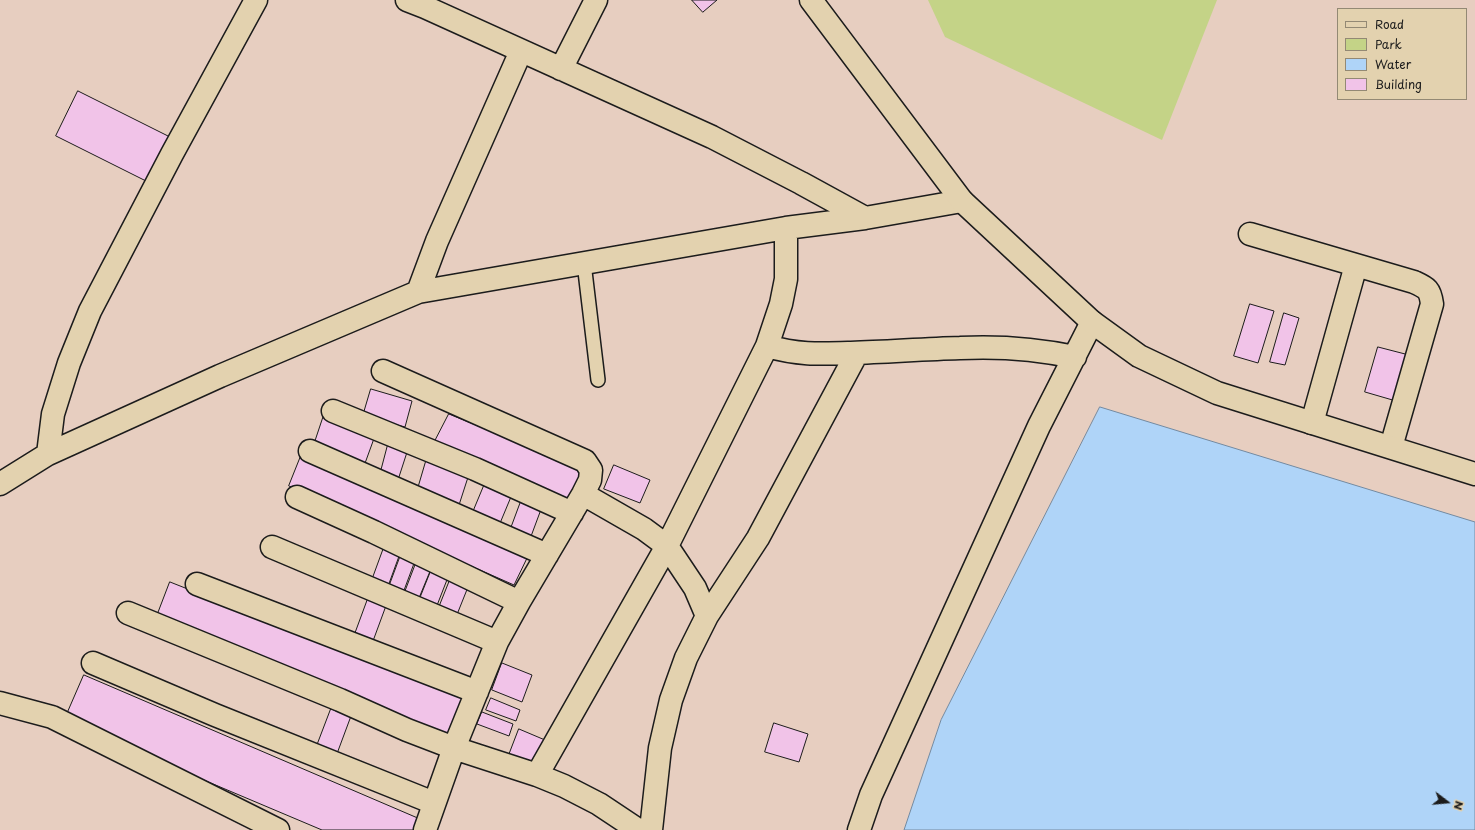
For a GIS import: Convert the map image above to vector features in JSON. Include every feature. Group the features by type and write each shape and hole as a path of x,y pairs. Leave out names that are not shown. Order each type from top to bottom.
{"street":[{"path":"48,454 53,414 69,362 90,311 172,154 256,0"},
{"path":"407,0 712,137 794,179 865,218"},
{"path":"561,69 596,0"},
{"path":"811,0 962,202 1092,322 1139,356 1217,393 1475,474"},
{"path":"418,292 437,241 521,51"},
{"path":"0,484 48,454 220,376 418,292 786,228 865,218 962,202"},
{"path":"537,775 667,546 767,346 782,304 786,280 786,228"},
{"path":"1250,234 1414,282 1426,287 1430,293 1432,304 1391,448"},
{"path":"1312,423 1356,265"},
{"path":"859,830 871,795 1039,426 1092,322"},
{"path":"767,346 784,351 807,354 857,353 962,347 1012,348 1043,351 1075,357"},
{"path":"652,830 660,748 671,700 686,658 707,616 758,538 857,353"},
{"path":"383,371 585,461 591,470 590,480 583,494 497,642 454,748 425,830"},
{"path":"334,411 475,469 572,513"},
{"path":"310,451 547,555"},
{"path":"583,494 644,529 667,546 695,588 707,616"},
{"path":"297,497 374,532 519,602"},
{"path":"272,547 497,642"},
{"path":"197,584 477,692"},
{"path":"128,613 454,748 537,775 564,786 599,804 638,830"},
{"path":"93,663 215,715 434,803"},
{"path":"0,703 52,717 278,830"}],"lane":[{"path":"584,263 598,380"}],"green space":[{"path":"928,0 1217,0 1162,140 945,37"}],"water":[{"path":"1100,407 1475,522 1475,830 904,830 941,720"}],"building":[{"path":"692,0 717,0 703,12"},
{"path":"78,91 172,138 150,183 56,136"},
{"path":"1250,304 1274,311 1258,363 1234,356"},
{"path":"1284,313 1299,318 1285,365 1270,362"},
{"path":"1378,347 1409,355 1396,401 1365,392"},
{"path":"371,389 412,401 405,427 363,416"},
{"path":"449,414 583,469 569,503 433,445"},
{"path":"324,415 376,433 364,466 314,445"},
{"path":"390,437 409,446 397,483 380,475"},
{"path":"301,456 529,554 514,585 289,486"},
{"path":"427,458 470,471 459,505 417,492"},
{"path":"614,465 650,480 640,503 604,489"},
{"path":"486,481 513,492 498,528 471,517"},
{"path":"523,496 543,504 530,539 510,531"},
{"path":"386,542 402,548 387,589 371,583"},
{"path":"402,552 416,558 403,593 389,587"},
{"path":"418,558 433,564 419,598 405,592"},
{"path":"433,566 450,572 436,608 419,601"},
{"path":"452,575 470,582 454,622 436,615"},
{"path":"170,582 463,698 447,735 157,616"},
{"path":"369,596 387,603 373,641 355,634"},
{"path":"502,663 532,675 522,702 492,690"},
{"path":"84,675 427,822 424,830 322,830 64,721"},
{"path":"491,698 520,710 516,721 486,710"},
{"path":"331,709 351,716 335,759 315,751"},
{"path":"482,712 513,724 509,736 477,724"},
{"path":"774,723 808,734 799,762 765,752"},
{"path":"519,729 545,740 536,766 509,755"}]}
